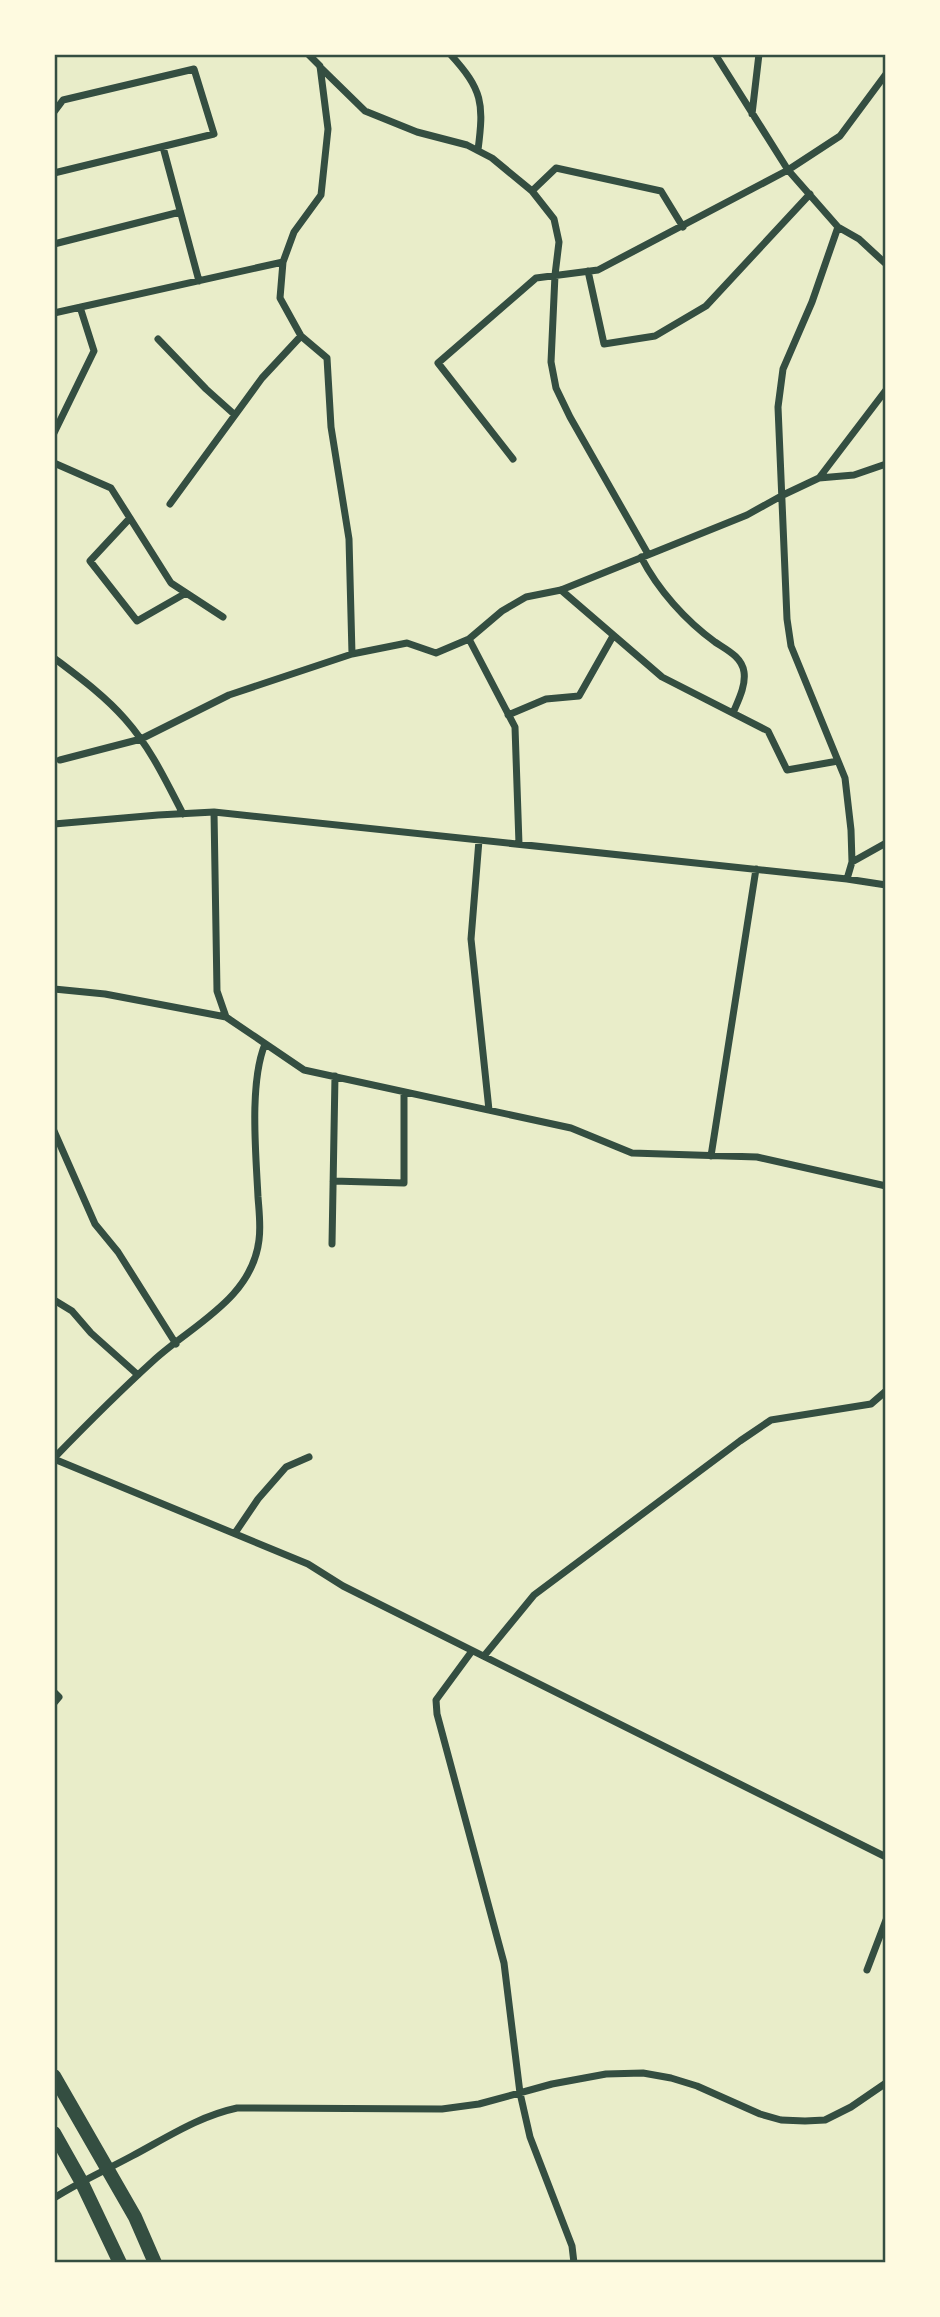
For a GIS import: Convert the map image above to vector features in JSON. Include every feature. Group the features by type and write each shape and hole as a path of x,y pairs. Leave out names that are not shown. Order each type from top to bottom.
{"main road":[{"path":"54,2076 135,2217 155,2263"},
{"path":"54,2133 82,2181 120,2263"}],"street":[{"path":"308,54 365,111 417,132 467,145 492,158 532,191 554,219 559,242 551,362 556,388 644,556 647,570 679,610 706,635 740,659 744,671 743,686 733,713"},
{"path":"450,54 478,90 483,114 478,150"},
{"path":"715,54 788,170 838,227 859,239 886,264"},
{"path":"752,114 759,54"},
{"path":"320,66 328,129 321,195 294,232 283,262 280,298 301,337 327,358 331,427 349,540 352,654"},
{"path":"54,113 63,100 194,69 214,134 54,173"},
{"path":"513,459 438,363 536,278 598,270 788,170 840,136 886,74"},
{"path":"163,147 199,281"},
{"path":"532,191 556,168 661,191 683,227"},
{"path":"589,271 604,344 655,336 706,306 810,194"},
{"path":"54,244 180,212"},
{"path":"838,227 812,302 783,369 778,407 787,619 791,646 845,778 852,862 847,879"},
{"path":"54,313 283,262"},
{"path":"54,433 94,351 80,307"},
{"path":"170,504 262,379 301,337"},
{"path":"158,339 235,415"},
{"path":"818,478 886,390"},
{"path":"54,463 111,488 171,583 223,617"},
{"path":"60,760 141,739 229,695 352,654 407,643 436,653 469,639 502,611 526,597 561,590 747,515 818,478 854,475 886,464"},
{"path":"130,518 90,561 137,621 186,593"},
{"path":"561,590 662,677 768,731 787,770 838,761"},
{"path":"508,715 545,699 579,696 613,636"},
{"path":"469,639 515,727 520,845"},
{"path":"54,658 96,690 125,718 156,762 183,814"},
{"path":"214,813 217,991 226,1017"},
{"path":"54,824 214,813 756,869 886,886"},
{"path":"479,840 471,939 489,1110"},
{"path":"852,862 886,843"},
{"path":"710,1156 756,869"},
{"path":"54,989 105,994 226,1017 304,1070 571,1128 632,1153 757,1157 886,1186"},
{"path":"265,1044 256,1092 260,1237 256,1261 225,1303 138,1375 54,1459 308,1564 343,1587 886,1857"},
{"path":"332,1244 335,1076"},
{"path":"333,1181 404,1183 404,1092"},
{"path":"54,1131 95,1224 118,1252 176,1344"},
{"path":"54,1300 72,1311 138,1375"},
{"path":"484,1656 534,1595 771,1420 871,1404 886,1391"},
{"path":"235,1533 257,1499 286,1467 309,1457"},
{"path":"472,1651 436,1700 437,1714 504,1963 520,2093 530,2137 572,2246 574,2263"},
{"path":"54,1692 59,1697 54,1703"},
{"path":"867,1970 886,1920"},
{"path":"54,2198 216,2112 237,2108 442,2109 480,2104 552,2084 606,2074 643,2073 697,2086 781,2120 805,2121 825,2120 851,2107 886,2083"}]}
